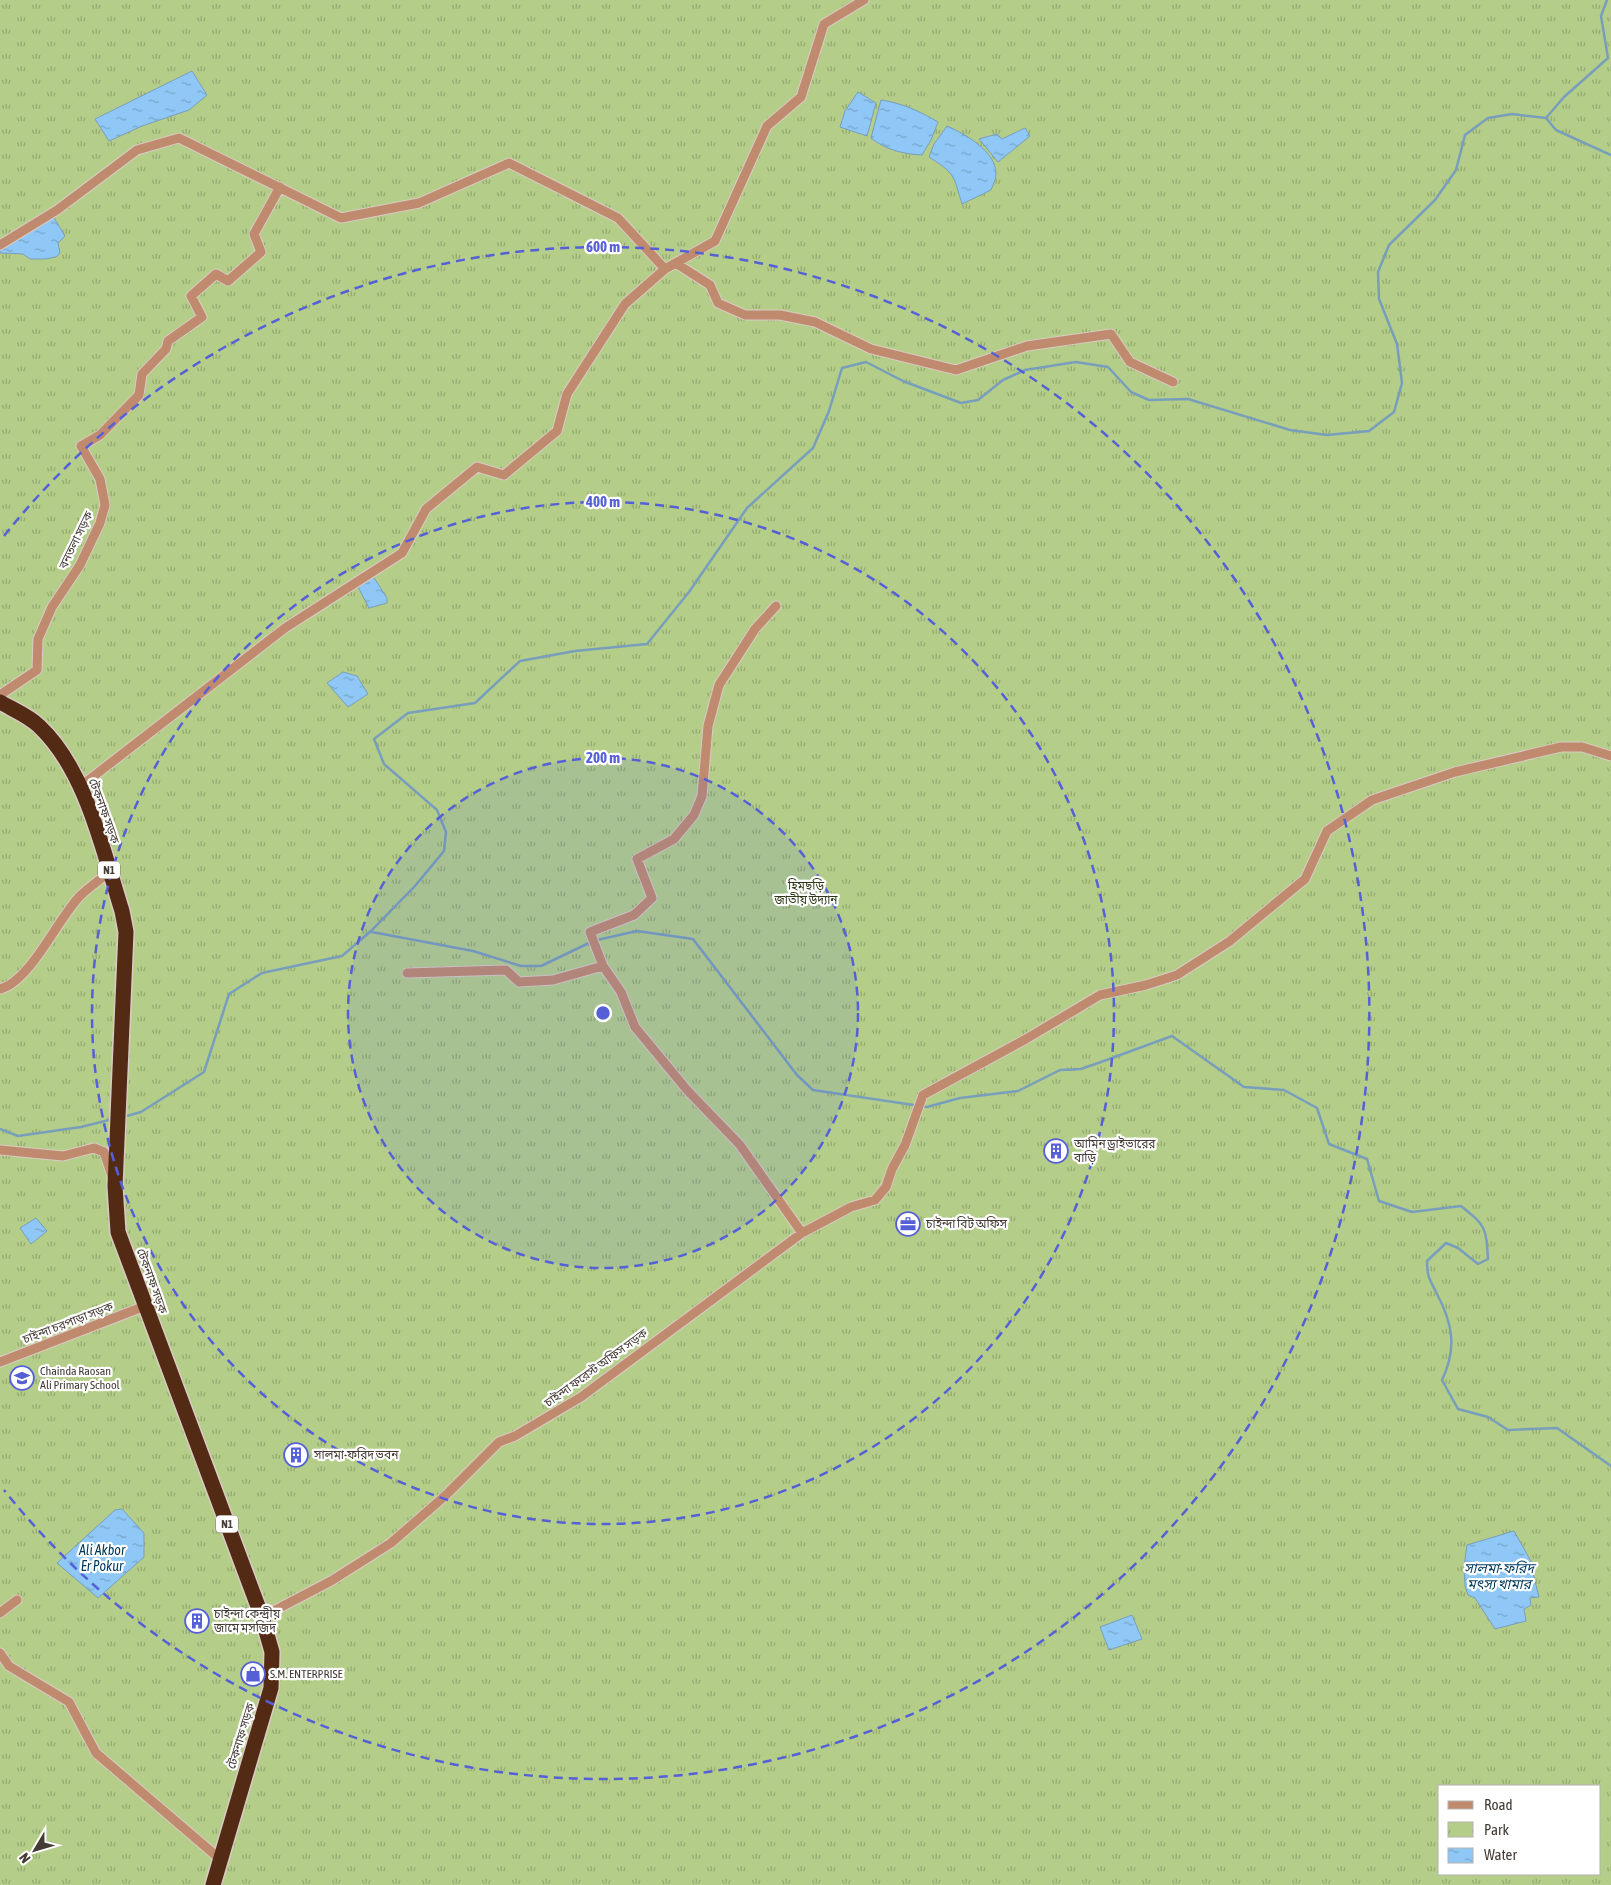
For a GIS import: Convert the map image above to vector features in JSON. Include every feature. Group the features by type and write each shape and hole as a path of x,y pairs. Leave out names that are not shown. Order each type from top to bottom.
{"highway":[{"name":"টেকনাফ সড়ক","path":"0,702 39,725 66,759 81,786 110,872 126,932 115,1186 118,1232 262,1617 272,1652 271,1688 213,1885"}],"street":[{"path":"81,786 285,628 402,553 426,509 477,467 504,475 556,432 567,394 625,304 665,269 678,264 715,241 767,126 801,97 824,24 864,0"},
{"path":"0,245 57,210 137,150 178,138 280,186 341,218 419,202 509,163 618,218 665,269"},
{"name":"বনতলা সড়ক","path":"0,695 37,670 38,638 52,607 80,565 100,523 105,505 100,479 81,446 100,435 139,395 142,374 166,349 168,341 202,317 191,296 216,274 228,281 261,252 254,234 280,186"},
{"path":"678,264 710,285 718,303 744,315 780,315 815,322 871,349 947,368 956,370 1026,346 1111,334 1130,362 1173,382"},
{"path":"776,606 755,630 719,685 708,726 702,796 694,815 674,839 638,858 652,898 634,915 590,932 602,966 621,992 635,1027 687,1090 740,1145 802,1233"},
{"name":"চাইন্দা ফরেস্ট অফিস সড়ক","path":"262,1617 332,1581 391,1543 446,1496 499,1442 515,1436 581,1397 802,1233 851,1207 875,1200 886,1186 905,1145 923,1095 1026,1039 1100,994 1146,985 1177,975 1230,941 1305,879 1327,831 1372,800 1455,772 1561,747 1582,747 1611,756"},
{"path":"0,989 7,987 30,965 79,897 110,872"},
{"path":"407,973 506,970 519,982 553,980 602,966"},
{"path":"0,1150 63,1156 94,1148 104,1152 115,1186"},
{"name":"চাইন্দা চরপাড়া সড়ক","path":"0,1362 145,1306"},
{"path":"0,1613 17,1600"},
{"path":"0,1653 9,1666 69,1702 96,1753 220,1860"}],"green space":[{"name":"হিমছড়ি জাতীয় উদ্যান","path":"0,0 1611,0 1611,1885 0,1885"}],"water":[{"path":"192,71 207,95 189,110 142,126 109,141 95,119"},
{"path":"858,92 876,103 867,136 840,127 845,111"},
{"path":"881,100 910,108 938,122 931,140 922,155 895,151 871,138"},
{"path":"947,126 978,144 991,158 995,166 996,176 991,190 962,204 952,176 944,167 929,157 934,144"},
{"path":"1025,128 1030,136 998,162 979,139 997,134 1002,139"},
{"path":"53,216 65,236 58,243 60,253 56,257 30,259 23,254 0,253 0,249"},
{"path":"373,576 387,598 387,603 369,608 358,587"},
{"path":"343,672 357,676 368,694 348,707 327,683"},
{"path":"36,1218 47,1231 31,1244 20,1228"},
{"name":"Ali Akbor Er Pokur","path":"122,1509 144,1533 144,1557 98,1598 57,1563 115,1510"},
{"name":"সালমা-ফরিদ মৎস্য খামার","path":"1514,1531 1533,1565 1532,1569 1539,1597 1530,1598 1531,1605 1524,1609 1526,1621 1495,1629 1475,1598 1468,1595 1465,1586 1464,1567 1467,1545"},
{"path":"1132,1615 1142,1639 1109,1650 1100,1627"}],"waterway":[{"path":"123,1117 141,1112 204,1072 229,994 262,973 342,956 371,931 415,886 444,851 446,832 437,810 384,764 374,739 408,713 475,703 520,661 575,651 647,644 689,592 747,508 813,448 829,411 842,368 866,362 903,381 961,403 978,400 1003,380 1025,370 1076,362 1108,367 1131,392 1149,400 1188,399 1290,430 1327,435 1369,431 1394,412 1402,383 1397,344 1379,299 1378,272 1389,245 1435,200 1456,170 1465,135 1488,118 1512,114 1546,118 1564,97 1608,58 1601,16 1607,0"},
{"path":"1546,118 1556,130 1611,155"},
{"path":"597,940 637,931 693,939 797,1075 813,1090 927,1107 960,1098 1018,1091 1060,1070 1081,1069 1172,1036 1244,1087 1284,1090 1317,1108 1329,1144 1367,1159 1379,1201 1412,1212 1461,1206 1483,1228 1488,1259 1478,1264 1458,1248 1446,1243 1427,1261 1429,1278 1450,1326 1450,1358 1442,1380 1458,1409 1488,1417 1508,1430 1557,1428 1611,1466"},
{"path":"372,932 473,951 521,966 541,966 591,942"},
{"path":"0,1129 18,1136 81,1127 113,1119"}],"place":[{"name":"আমিন ড্রাইভারের বাড়ি","path":"1056,1151"},
{"name":"চাইন্দা বিট অফিস","path":"908,1224"},
{"name":"Chainda Raosan Ali Primary School","path":"22,1378"},
{"name":"সালমা-ফরিদ ভবন","path":"296,1455"},
{"name":"চাইন্দা কেন্দ্রীয় জামে মসজিদ","path":"197,1621"},
{"name":"S.M. ENTERPRISE","path":"253,1674"}]}
